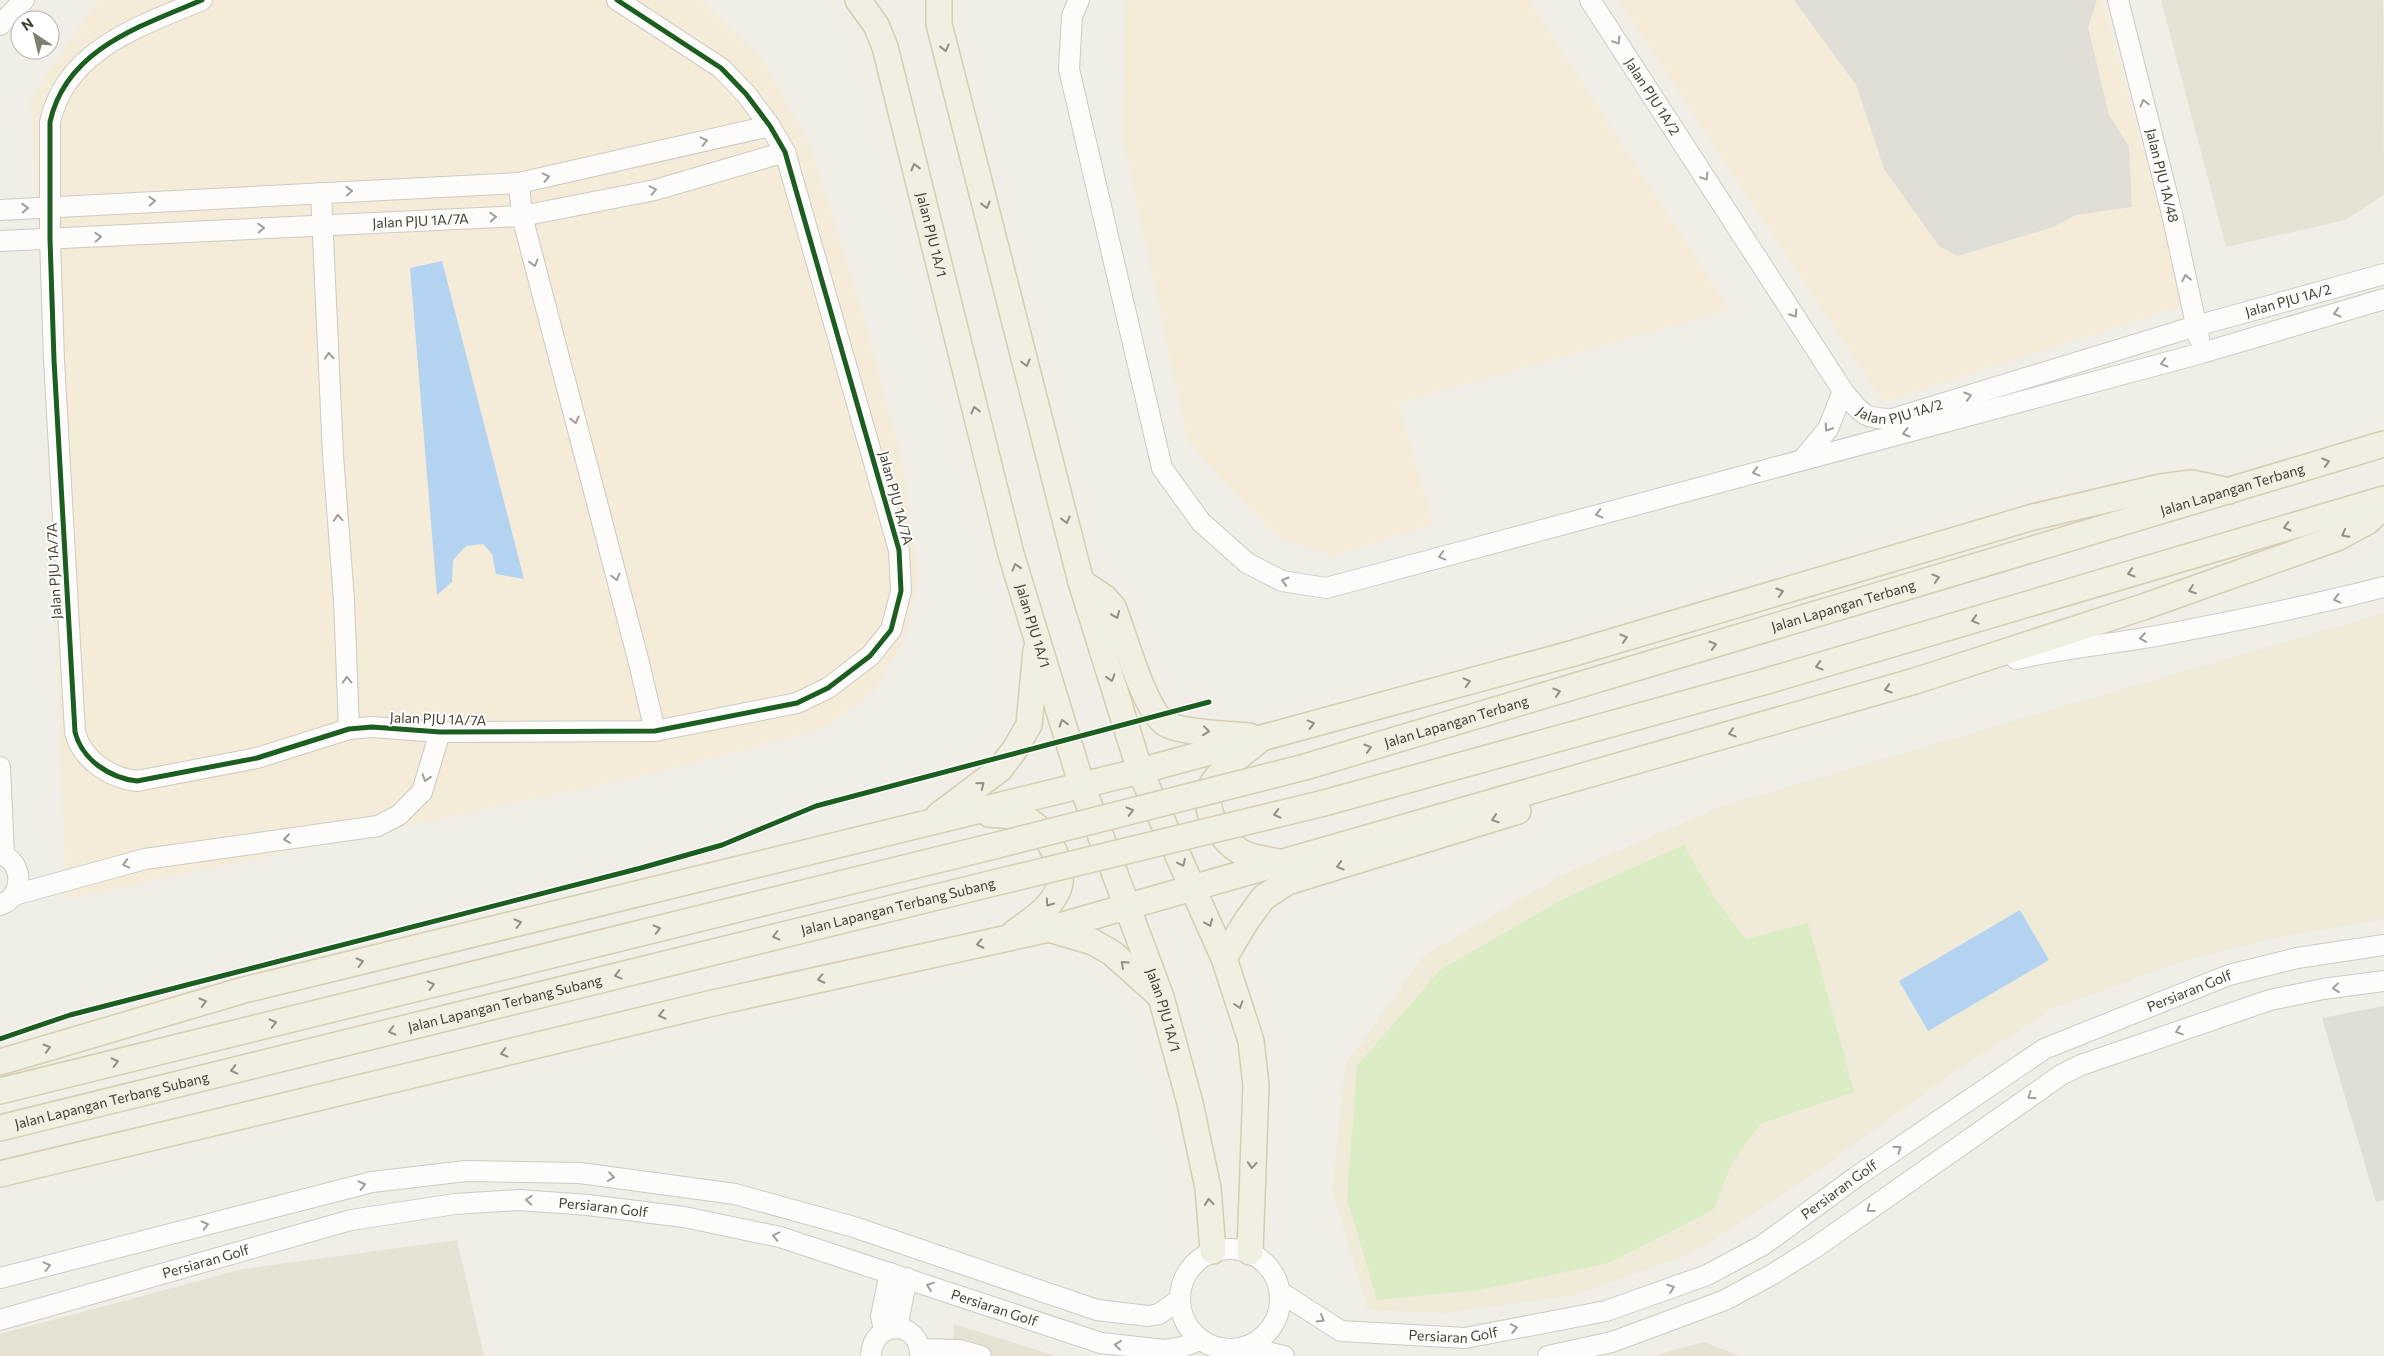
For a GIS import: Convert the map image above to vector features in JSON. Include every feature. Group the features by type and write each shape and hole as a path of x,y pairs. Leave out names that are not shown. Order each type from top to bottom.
{"main road":[{"name":"Jalan PJU 1A/1","path":"858,0 876,25 885,47 1011,554 1082,786 1161,997 1190,1103 1208,1188 1213,1251"},
{"path":"939,0 939,24 1081,582 1140,771 1224,958 1251,1041 1256,1084 1250,1252"},
{"name":"Jalan Lapangan Terbang","path":"0,1091 998,845 1305,767 2384,444"},
{"path":"0,1062 244,990 1140,771 1574,653 2033,517 2161,487 2192,484 2229,491"},
{"name":"Jalan Lapangan Terbang Subang","path":"0,1128 1324,803 1767,681 2384,499"},
{"path":"0,1174 714,1003 1049,929 1915,681 2143,607 2337,538 2367,522 2384,506"},
{"path":"1081,582 1105,598 1113,607 1144,691 1158,718 1177,728 1264,737"},
{"path":"927,824 1000,769 1020,741 1029,725 1037,637"},
{"path":"1264,737 1220,774 1210,790 1209,808 1216,826 1226,839 1242,853 1281,862"},
{"path":"1224,958 1263,898 1287,882 1498,818 1550,799 1586,775"},
{"path":"972,813 1027,820 1045,836 1055,855 1060,874 1058,890 1043,912 1008,938"},
{"path":"1049,929 1093,942 1112,953 1161,997"}],"street":[{"path":"0,25 24,0"},
{"name":"Jalan PJU 1A/7A","path":"202,0 125,33 95,52 61,88 53,106 50,122 50,239 58,459 75,732 82,750 100,768 119,779 137,781 257,758 349,729 372,728 440,732 655,731 797,703 828,688 870,656 891,630 901,591 900,550 785,152 770,126 746,94 721,68 617,0"},
{"name":"Jalan PJU 1A/2","path":"1079,0 1072,16 1069,69 1162,468 1201,522 1247,563 1282,581 1326,588 2202,353 2384,299"},
{"name":"Jalan PJU 1A/2","path":"1590,0 1844,391 1865,416 1878,419 1892,419 2196,326 2384,274"},
{"name":"Jalan PJU 1A/48","path":"2118,0 2172,214 2202,353"},
{"path":"0,210 519,183 770,126"},
{"name":"Jalan PJU 1A/7A","path":"0,241 522,216 655,190 785,152"},
{"path":"519,183 522,216 639,663 655,731"},
{"path":"321,193 334,455 344,600 349,729"},
{"path":"1803,459 1828,429 1844,391"},
{"path":"1915,681 2056,650 2160,635 2308,606 2384,587"},
{"path":"7,900 145,859 378,826 399,815 422,792 440,732"},
{"path":"0,767 2,855 16,868 19,877 7,900"},
{"name":"Persiaran Golf","path":"1280,1292 1341,1331 1465,1338 1606,1311 1707,1275 1763,1245 1856,1178 2044,1049 2229,975 2298,958 2384,945"},
{"path":"1548,1356 1612,1342 1725,1300 1773,1274 1816,1247 2061,1075 2081,1066 2270,1000 2323,989 2384,981"},
{"path":"0,1278 372,1182 466,1171 580,1173 735,1194 805,1212 1097,1310 1148,1316 1159,1314 1179,1300"},
{"path":"580,1173 578,1181 588,1205"},
{"name":"Persiaran Golf","path":"0,1320 351,1220 455,1204 519,1200 588,1205 684,1217 780,1237 1101,1343 1165,1350 1182,1347 1200,1340"},
{"path":"1238,1248 1250,1252 1265,1262 1275,1275 1280,1292 1280,1306 1276,1320 1268,1332 1257,1341 1244,1347 1229,1349 1214,1347 1200,1340 1189,1330 1182,1316 1179,1300 1181,1284 1188,1270 1199,1258 1213,1251 1238,1248"},
{"path":"898,1275 881,1316 892,1329 913,1335 920,1352 959,1350 982,1356"},
{"path":"871,1356 874,1341 892,1329"},
{"path":"1244,1347 1284,1356"}],"shaded area":[{"path":"98,0 702,0 762,59 809,142 862,310 902,461 919,577 905,639 873,693 820,730 646,775 66,899 44,301 30,99 57,60 60,60 60,55"},
{"path":"1125,0 1529,0 1730,310 1398,403 1434,524 1333,556 1276,537 1188,442 1123,140"},
{"path":"1618,0 2103,0 2185,305 1883,402"},
{"path":"1794,0 2097,0 2088,27 2109,115 2129,147 2132,207 2076,215 2053,227 1958,256 1939,246 1884,169 1856,85"},
{"path":"2161,0 2383,0 2384,195 2345,220 2226,247"},
{"path":"2384,613 2384,919 2269,939 2181,962 2049,1010 1940,1082 1820,1169 1689,1255 1570,1296 1445,1313 1368,1310 1332,1190 1345,1065 1424,956 1564,874 1722,806"},
{"path":"2384,1006 2384,1200 2376,1202 2322,1018"},
{"path":"457,1240 484,1356 0,1356 0,1334 243,1269"},
{"path":"954,1324 1056,1356 952,1356"},
{"path":"1704,1342 1740,1356 1653,1356"}],"green space":[{"path":"1684,845 1713,896 1746,939 1808,923 1854,1092 1760,1124 1732,1163 1713,1210 1609,1263 1479,1290 1377,1300 1347,1198 1357,1066 1440,970 1565,898"}],"water":[{"path":"442,261 524,579 496,574 492,554 483,544 466,546 453,560 452,582 437,595 410,268"},
{"path":"2020,910 2049,960 1928,1031 1899,981"}],"cycle path":[{"path":"202,0 131,31 109,43 89,58 72,76 59,97 50,122 50,239 54,360 75,732 84,751 98,766 117,776 137,781 257,758 349,729 372,727 440,732 655,731 797,703 828,688 870,656 891,630 901,591 899,550 785,152 770,126 746,94 721,68 617,0"},
{"path":"0,1039 70,1015 641,868 722,845 816,806 1209,702"}]}
